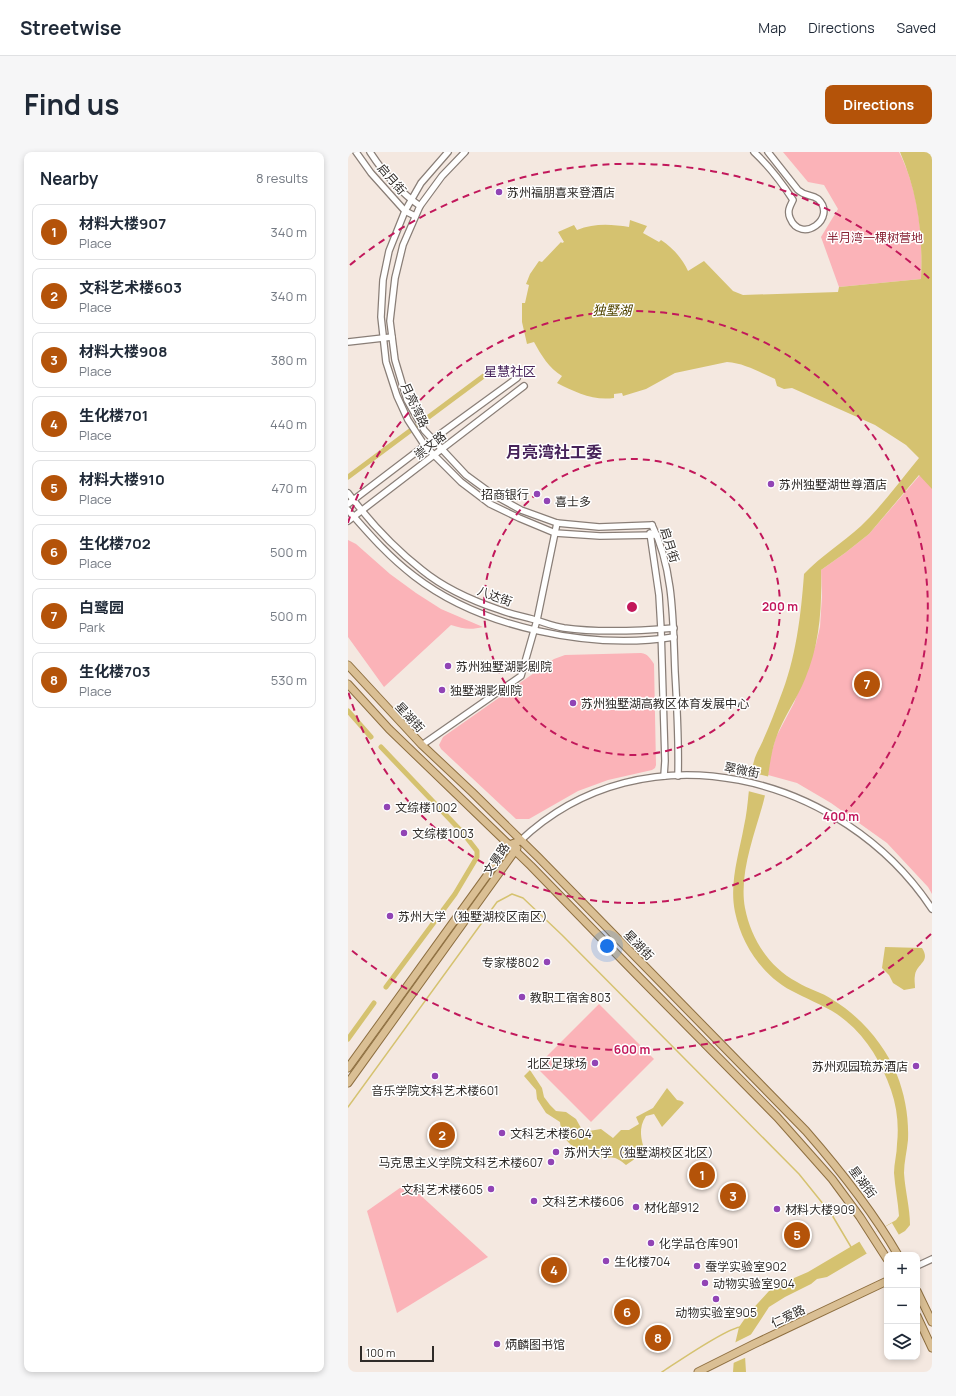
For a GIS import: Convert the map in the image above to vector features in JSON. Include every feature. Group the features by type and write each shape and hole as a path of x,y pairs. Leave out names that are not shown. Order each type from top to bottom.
{"main road":[{"name":"星湖街","path":"348,665 422,745 472,792 538,858 795,1119 842,1173 882,1227 896,1252"},
{"name":"星湖街","path":"348,684 389,729 509,846 516,851 777,1117 832,1179 871,1233 884,1254"},
{"name":"文景路","path":"348,1068 509,846 520,841"},
{"name":"文景路","path":"348,1083 516,851 520,841"},
{"name":"仁爱路","path":"698,1372 884,1282"},
{"path":"920,1296 932,1322"},
{"path":"920,1322 932,1348"}],"street":[{"name":"启月街","path":"356,152 371,173 405,211 415,216"},
{"name":"启月街","path":"370,152 411,200 420,206"},
{"name":"月亮湾路","path":"448,152 421,183 405,211 389,250 383,280 381,317 386,362 397,396 416,435 434,456 461,482 490,504 519,518 555,533 600,536 658,536"},
{"name":"月亮湾路","path":"465,152 442,176 420,206 403,245 395,278 390,321 395,360 407,400 424,430 466,475 492,494 521,510 556,523 599,527 652,525"},
{"path":"754,152 767,164 793,200 789,209 789,216 792,223 802,229 810,229 817,225 822,219 824,213 822,205 817,199 810,195 804,195 798,190 768,152"},
{"path":"348,342 392,338"},
{"name":"崇文路","path":"348,504 517,378"},
{"name":"崇文路","path":"348,521 524,386"},
{"name":"八达街","path":"348,493 402,553 422,571 446,586 500,611 564,628 623,631 674,628"},
{"name":"八达街","path":"348,510 375,542 416,578 471,609 496,619 534,630 592,639 622,640 662,639 674,637"},
{"path":"422,745 522,676 537,620 556,523"},
{"name":"启月街","path":"652,525 650,535 659,595 662,639 665,761 664,776"},
{"name":"启月街","path":"652,525 658,536 666,565 674,628 678,776"},
{"name":"翠微街","path":"520,841 551,815 586,795 624,782 664,776 710,776 745,781 791,795 823,810 864,835 899,867 915,885 932,909"},
{"path":"920,1264 932,1258"}],"green space":[{"name":"半月湾一棵树营地","path":"783,152 899,152 911,182 918,214 921,246 921,279 839,287 821,237 838,209 824,185 808,182"},
{"path":"932,471 932,894 928,887 887,843 831,803 797,783 768,775 770,758 776,737 794,703 816,644 820,627 822,596 821,570 869,534 920,475"},
{"path":"348,540 356,544 390,574 416,593 441,609 483,627 467,629 451,625 384,687 348,637"},
{"name":"苏州独墅湖高教区体育发展中心","path":"641,653 647,655 654,664 656,765 652,770 608,780 578,791 529,819 516,819 441,749 439,745 443,737 554,659 565,655"},
{"name":"北区足球场","path":"599,1004 654,1059 591,1122 536,1067"},
{"path":"407,1183 488,1257 397,1313 367,1211"}],"water":[{"name":"独墅湖","path":"900,152 932,152 932,489 919,475 869,534 821,570 819,625 814,652 805,679 782,723 773,747 764,799 745,870 744,896 745,908 752,931 763,951 770,960 787,976 829,997 853,1015 879,1043 892,1064 902,1090 907,1115 908,1140 904,1173 910,1225 905,1231 827,1277 817,1279 811,1284 769,1307 750,1336 745,1356 746,1372 733,1372 735,1344 739,1327 748,1314 769,1291 778,1285 808,1272 896,1220 899,1216 894,1173 897,1151 898,1123 895,1103 879,1061 868,1044 854,1028 840,1016 784,987 764,970 749,949 738,925 733,901 733,890 735,869 746,818 752,769 755,758 786,683 790,668 797,637 804,574 817,561 854,532 869,518 884,502 919,458 906,445 875,425 792,388 784,389 777,386 775,379 739,364 727,362 675,373 646,389 623,396 622,393 614,394 614,398 606,399 591,397 577,392 557,383 562,376 549,365 534,342 527,344 522,322 522,303 525,303 529,285 526,284 530,274 539,261 542,262 561,242 564,242 558,232 574,225 577,230 590,226 603,225 629,227 630,220 647,226 643,233 659,242 661,240 669,246 677,254 688,271 704,261 733,291 743,295 838,292 839,287 921,279 921,246 918,214 911,183"},
{"path":"885,947 922,948 925,956 924,960 916,971 915,988 904,990 893,983 889,975 882,968"},
{"path":"530,1070 542,1088 544,1097 556,1111 566,1112 576,1119 581,1128 589,1131 601,1129 613,1138 621,1130 629,1130 639,1124 636,1117 653,1108 667,1088 677,1100 684,1103 662,1127 654,1114 646,1116 643,1120 641,1129 641,1138 645,1152 626,1165 616,1158 611,1157 605,1159 593,1151 578,1149 570,1144 564,1136 560,1122 546,1113 537,1099 536,1090 524,1076"}],"pier":[{"path":"749,772 770,777 767,796 748,791"},
{"path":"892,1223 899,1235 867,1254 859,1241"},
{"path":"752,1334 747,1357 731,1364 734,1343"}],"waterway":[{"path":"348,477 485,375"},
{"path":"348,711 371,737"},
{"path":"381,747 463,833 477,851 477,857 455,894 386,987"},
{"path":"348,1107 497,902 512,894 523,898 562,935 799,1174 832,1215 851,1247"},
{"path":"348,1039 374,1003"},
{"path":"662,1372 714,1339 741,1327"}],"place":[{"name":"苏州福朋喜来登酒店","path":"499,192"},
{"name":"苏州独墅湖世尊酒店","path":"771,484"},
{"name":"招商银行","path":"537,494"},
{"name":"喜士多","path":"547,501"},
{"name":"苏州独墅湖影剧院","path":"448,666"},
{"name":"白鹭园","path":"867,684"},
{"name":"独墅湖影剧院","path":"442,690"},
{"name":"苏州独墅湖高教区体育发展中心","path":"573,703"},
{"name":"文综楼1002","path":"387,807"},
{"name":"文综楼1003","path":"404,833"},
{"name":"苏州大学（独墅湖校区南区）","path":"390,916"},
{"name":"专家楼802","path":"547,962"},
{"name":"教职工宿舍803","path":"522,997"},
{"name":"北区足球场","path":"595,1063"},
{"name":"苏州观园琉苏酒店","path":"916,1066"},
{"name":"音乐学院文科艺术楼601","path":"435,1076"},
{"name":"文科艺术楼604","path":"502,1133"},
{"name":"文科艺术楼603","path":"442,1135"},
{"name":"苏州大学（独墅湖校区北区）","path":"556,1152"},
{"name":"马克思主义学院文科艺术楼607","path":"551,1162"},
{"name":"材料大楼907","path":"702,1175"},
{"name":"文科艺术楼605","path":"491,1189"},
{"name":"材料大楼908","path":"733,1196"},
{"name":"文科艺术楼606","path":"534,1201"},
{"name":"材化部912","path":"636,1207"},
{"name":"材料大楼909","path":"777,1209"},
{"name":"材料大楼910","path":"797,1235"},
{"name":"化学品仓库901","path":"651,1243"},
{"name":"生化楼704","path":"606,1261"},
{"name":"蚕学实验室902","path":"697,1266"},
{"name":"生化楼701","path":"554,1270"},
{"name":"动物实验室904","path":"705,1283"},
{"name":"动物实验室905","path":"716,1299"},
{"name":"生化楼702","path":"627,1312"},
{"name":"生化楼703","path":"658,1338"},
{"name":"炳麟图书馆","path":"497,1344"}],"district":[{"name":"星慧社区","path":"510,371"},
{"name":"月亮湾社工委","path":"554,452"}]}
